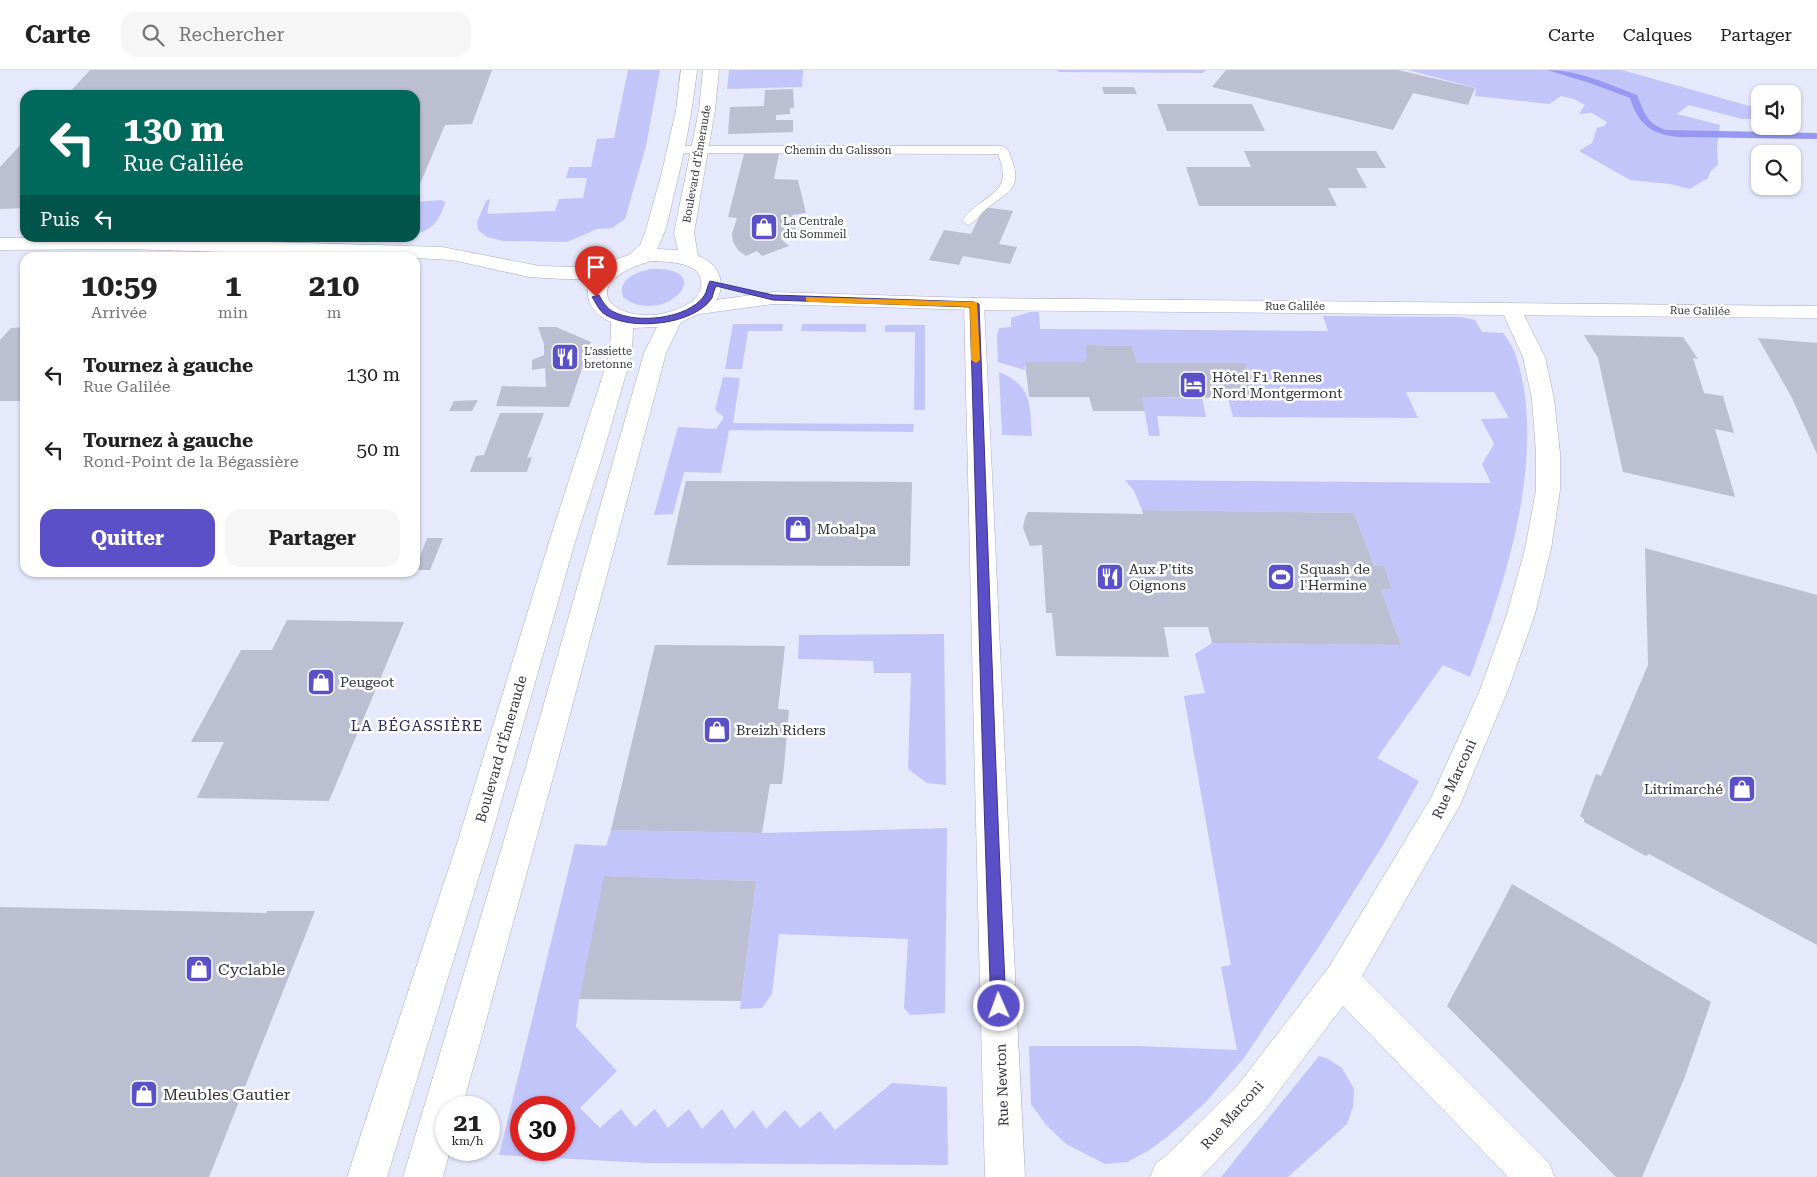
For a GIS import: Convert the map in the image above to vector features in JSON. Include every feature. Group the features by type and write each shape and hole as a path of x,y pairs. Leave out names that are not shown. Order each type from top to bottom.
{"street":[{"path":"516,269 566,274 609,271 637,258 648,248 655,233 675,150 684,110 689,70"},
{"name":"Boulevard d'Émeraude","path":"689,258 684,233 707,110 711,70"},
{"path":"0,244 126,243 410,252"},
{"path":"420,252 470,256 516,269 542,281 596,297 604,309 621,318 646,322 683,314"},
{"path":"423,1177 542,763 655,353 683,314 708,297 713,283 709,271 689,258 664,255 637,258"},
{"path":"596,297 598,283 609,271"},
{"name":"Rue Galilée","path":"713,283 773,298"},
{"name":"Rue Galilée","path":"683,314 773,298 974,304 1817,312"},
{"name":"Rue Newton","path":"974,304 989,712 990,805 1005,1177"},
{"name":"Rue Marconi","path":"1170,1177 1180,1170 1250,1098 1341,979 1444,805 1494,690 1521,614 1538,549 1548,490 1548,453 1543,399 1534,357 1511,308"},
{"name":"Boulevard d'Émeraude","path":"368,1177 476,834 562,542 621,353 623,330 621,318"},
{"path":"1341,979 1535,1177"}],"lane":[{"name":"Chemin du Galisson","path":"675,150 1002,150 1010,167 1008,184 1002,193 979,206 968,220"}],"shaded area":[{"path":"628,70 660,70 646,146 625,219 612,228 597,229 567,242 503,241 487,237 478,230 477,222 486,201 490,199 487,214 555,211 559,199 583,198 587,178 566,178 569,167 591,167 597,139 614,138"},
{"path":"729,70 803,70 802,87 727,89"},
{"path":"1056,70 1206,70 1203,73 1059,72"},
{"path":"1408,70 1622,70 1751,106 1751,119 1742,119 1689,105 1677,114 1720,125 1717,148 1718,165 1711,171 1708,178 1690,189 1670,184 1630,180 1579,151 1592,143 1597,128 1604,126 1607,122 1592,113 1579,114 1585,105 1574,99 1561,96 1549,104 1475,96 1476,88"},
{"path":"441,200 445,204 434,224 420,232 420,202"},
{"path":"651,269 672,271 682,277 684,285 679,294 668,301 654,306 639,305 623,297 623,285 630,277"},
{"path":"1030,312 1039,312 1040,329 1328,331 1323,316 1461,317 1475,320 1482,332 1503,333 1515,352 1524,389 1527,425 1522,499 1515,536 1505,572 1470,677 1443,665 1377,758 1419,781 1383,845 1320,945 1244,1058 1204,1104 1167,1137 1148,1151 1127,1162 1105,1164 1066,1144 1046,1125 1031,1104 1029,1046 1137,1046 1237,1050 1221,967 1231,965 1184,696 1205,693 1195,654 1212,643 1401,645 1381,590 1392,589 1384,566 1374,566 1354,513 1142,510 1134,491 1125,480 1491,483 1482,464 1494,444 1481,419 1509,418 1494,392 1406,392 1418,418 1233,417 1228,399 1254,398 1244,363 1137,363 1132,346 1087,345 1087,358 1084,359 1085,362 1025,362 1025,370 998,362 997,335 999,328 1011,327 1011,318"},
{"path":"733,324 783,324 782,331 748,331 742,369 725,369"},
{"path":"802,324 866,324 866,332 801,331"},
{"path":"885,325 925,325 925,410 914,410 915,332 885,332"},
{"path":"999,372 1018,383 1027,397 1031,414 1032,436 1002,435"},
{"path":"723,377 740,378 733,423 914,424 913,432 729,430 721,473 684,472 673,514 654,515 678,427 716,429 724,417 715,410"},
{"path":"1142,397 1202,398 1206,417 1157,416 1160,436 1149,436"},
{"path":"944,634 946,785 927,783 908,769 911,673 874,673 873,661 798,659 799,635"},
{"path":"947,828 945,1013 910,1015 904,1008 908,939 779,934 772,994 762,1008 740,1009 756,881 605,876 579,999 576,1027 617,1071 580,1108 600,1128 621,1109 635,1127 655,1109 668,1128 689,1109 702,1129 722,1109 735,1129 753,1110 766,1129 785,1110 800,1128 820,1111 835,1130 892,1083 947,1087 948,1165 647,1163 575,1159 575,1096 513,1096 575,844 606,846 611,830 762,833"},
{"path":"1319,1056 1328,1059 1342,1068 1354,1089 1353,1107 1347,1124 1288,1177 1221,1177"},
{"path":"510,1110 510,1156 500,1155"}],"building":[{"path":"90,70 492,70 472,124 445,125 420,184 420,90 72,90"},
{"path":"1226,70 1398,70 1475,88 1468,105 1413,93 1393,130 1212,87"},
{"path":"1102,87 1134,87 1137,94 1104,94"},
{"path":"793,89 794,108 790,108 790,114 776,115 776,120 793,120 793,132 728,134 730,107 764,106 765,90"},
{"path":"1157,104 1252,104 1265,131 1167,131"},
{"path":"20,145 20,208 0,209 0,167"},
{"path":"1244,151 1376,151 1386,168 1356,168 1367,188 1328,188 1337,206 1199,206 1186,167 1251,167"},
{"path":"744,154 779,154 774,179 798,180 806,213 792,215 797,232 781,239 789,246 762,256 757,251 746,256 738,250 733,242 732,234 737,218 728,217"},
{"path":"984,207 1013,211 999,244 1017,247 1010,264 963,256 959,265 929,260 944,230 971,234"},
{"path":"20,327 20,401 0,401 0,340 11,328"},
{"path":"538,327 556,327 591,342 569,407 496,406 502,386 546,387 545,368 532,370 532,360 544,355 544,344"},
{"path":"1584,335 1683,337 1698,359 1693,358 1704,393 1723,396 1734,433 1715,429 1735,497 1623,472 1598,358"},
{"path":"1758,338 1817,343 1817,454 1792,398"},
{"path":"1086,345 1132,346 1137,363 1245,363 1254,398 1142,397 1145,411 1093,411 1089,397 1029,397 1025,362 1085,362 1084,359 1087,358"},
{"path":"478,400 472,411 449,411 454,401"},
{"path":"500,413 544,413 527,458 532,457 527,472 470,472 476,456 484,455"},
{"name":"Mobalpa","path":"686,481 912,482 910,566 667,565"},
{"path":"1142,510 1354,513 1374,566 1384,566 1392,589 1381,590 1401,645 1212,643 1208,627 1164,627 1169,657 1056,656 1052,613 1046,613 1042,545 1030,546 1023,528 1028,512 1143,514"},
{"path":"427,538 443,538 430,570 420,570 420,557"},
{"path":"1645,548 1817,595 1817,945 1649,854 1646,856 1584,822 1584,819 1580,816 1596,774 1601,776 1648,665"},
{"path":"287,620 404,622 329,801 197,798 224,742 191,742 241,650 272,650"},
{"path":"655,645 785,646 778,709 789,710 782,784 770,784 762,833 611,830"},
{"path":"604,876 756,881 741,1001 579,999"},
{"path":"1512,884 1711,1002 1684,1079 1642,1177 1616,1177 1447,1006"},
{"path":"0,907 266,913 267,911 315,911 209,1177 0,1177"}],"waterway":[{"path":"1551,70 1593,81 1634,97 1642,118 1651,127 1665,133 1776,137 1817,136"}],"slow traffic":[{"path":"809,299 974,304 976,360"}],"place":[{"name":"La Centrale du Sommeil","path":"764,227"},
{"name":"L'assiette bretonne","path":"565,357"},
{"name":"Hôtel F1 Rennes Nord Montgermont","path":"1193,385"},
{"name":"Mobalpa","path":"798,529"},
{"name":"Aux P'tits Oignons","path":"1110,577"},
{"name":"Squash de l'Hermine","path":"1281,577"},
{"name":"Peugeot","path":"321,682"},
{"name":"Breizh Riders","path":"717,730"},
{"name":"Litrimarché","path":"1742,789"},
{"name":"Cyclable","path":"199,969"},
{"name":"Meubles Gautier","path":"144,1094"}],"district":[{"name":"LA BÉGASSIÈRE","path":"417,726"}],"route":[{"path":"596,297 604,309 611,314 633,321 646,322 672,318 693,309 708,297 713,283 773,298 974,304 989,712 990,805 999,1006"}]}
